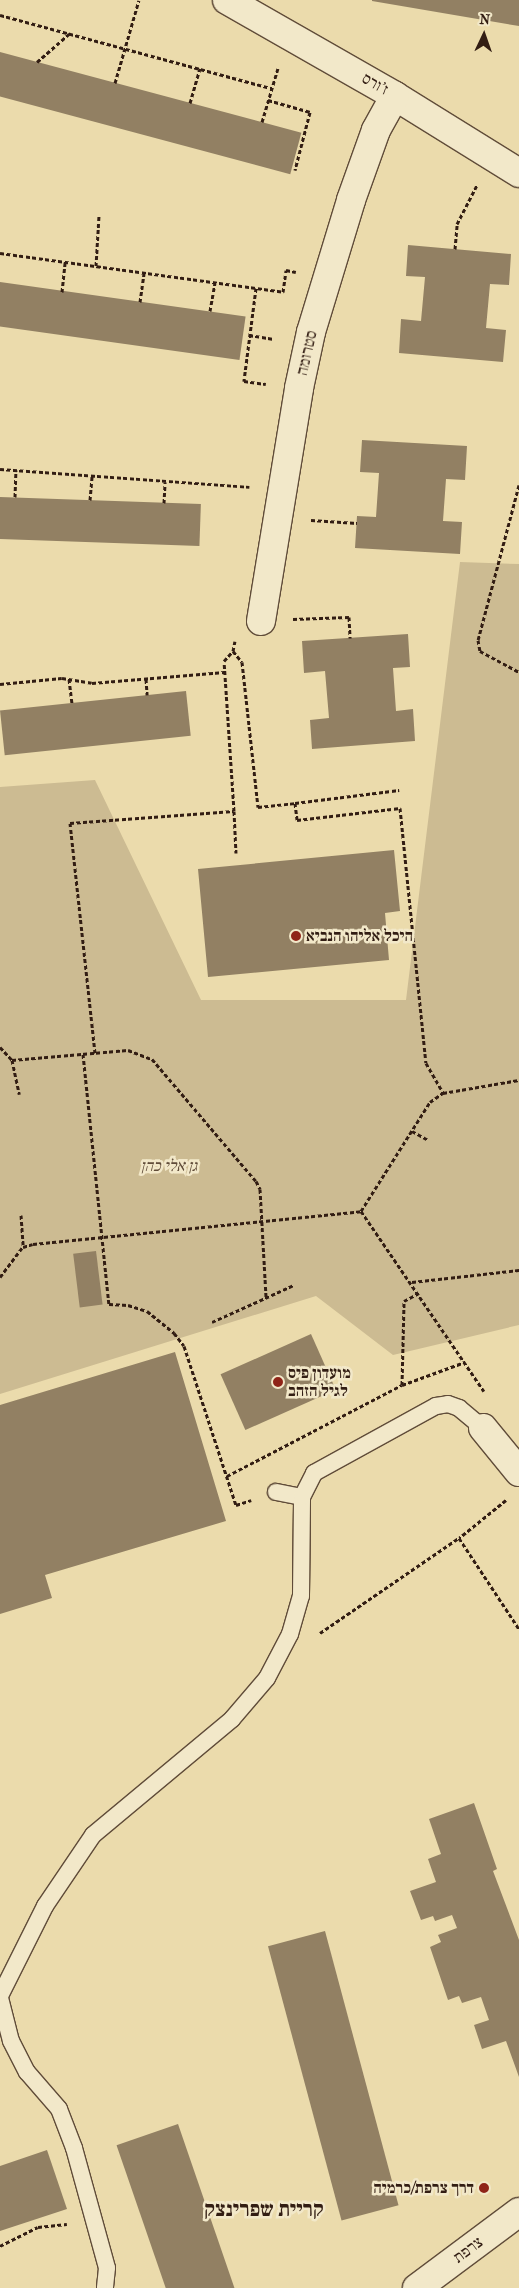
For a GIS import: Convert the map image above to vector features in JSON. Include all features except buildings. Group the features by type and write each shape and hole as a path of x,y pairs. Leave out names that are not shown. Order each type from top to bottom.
{"street":[{"name":"ז'ורס","path":"227,0 395,96 519,173"},
{"name":"סטרומה","path":"261,621 298,388 311,332 351,200 376,130 395,96"},
{"path":"483,1428 516,1484"},
{"name":"צרפת","path":"417,2288 519,2212"}],"lane":[{"path":"105,2288 107,2268 91,2221 74,2148 59,2110 27,2072 11,2041 0,1997 45,1906 93,1835 232,1719 267,1678 290,1634 302,1579 302,1497 314,1473 327,1464 436,1406 448,1404 459,1408 483,1428"},
{"path":"276,1492 302,1497"}],"path":[{"path":"115,83 139,0"},
{"path":"0,15 272,88"},
{"path":"37,62 69,34"},
{"path":"262,122 272,88 294,39"},
{"path":"190,103 200,68"},
{"path":"268,100 310,112 295,170"},
{"path":"454,249 457,224 492,156"},
{"path":"96,266 99,215"},
{"path":"0,253 283,292 285,280"},
{"path":"62,292 65,262"},
{"path":"140,302 144,272"},
{"path":"210,311 216,282"},
{"path":"245,375 256,288"},
{"path":"249,335 274,339"},
{"path":"0,469 232,486"},
{"path":"15,497 16,470"},
{"path":"90,500 92,475"},
{"path":"164,503 165,482"},
{"path":"519,485 478,640 480,651 519,672"},
{"path":"332,522 357,523"},
{"path":"236,853 224,661 233,651 239,622 349,617 350,638"},
{"path":"233,651 242,662 258,807 399,790"},
{"path":"0,684 69,679 92,683 224,672"},
{"path":"69,679 72,703"},
{"path":"146,679 147,695"},
{"path":"295,803 297,820 400,808 426,1064 443,1093"},
{"path":"95,1053 70,823 234,811"},
{"path":"0,1047 12,1060 19,1094"},
{"path":"12,1060 128,1050 152,1059 256,1181 262,1222 266,1298"},
{"path":"83,1054 110,1304 128,1305 147,1311 174,1333 184,1346 236,1505 276,1492"},
{"path":"361,1212 430,1102 443,1093 519,1080"},
{"path":"412,1132 428,1140"},
{"path":"23,1247 102,1236 361,1212"},
{"path":"361,1212 412,1282 499,1415 483,1428"},
{"path":"0,1277 23,1247 21,1215"},
{"path":"412,1282 519,1270"},
{"path":"212,1322 294,1284"},
{"path":"402,1386 404,1300 419,1293"},
{"path":"227,1476 402,1386 466,1362"},
{"path":"290,1634 306,1638 318,1634 459,1538 516,1484"},
{"path":"459,1538 519,1629"},
{"path":"0,2246 38,2227 91,2221"}],"green space":[{"name":"גן אלי כהן","path":"460,562 519,564 519,1325 393,1355 316,1296 0,1394 0,787 95,780 201,1000 406,1000"}],"place":[{"name":"היכל אליהו הנביא","path":"296,936"},
{"name":"מועדון פיס לגיל הזהב","path":"278,1382"},
{"name":"דרך צרפת/כרמיה","path":"484,2188"}],"district":[{"name":"קריית שפרינצק","path":"264,2209"}]}
